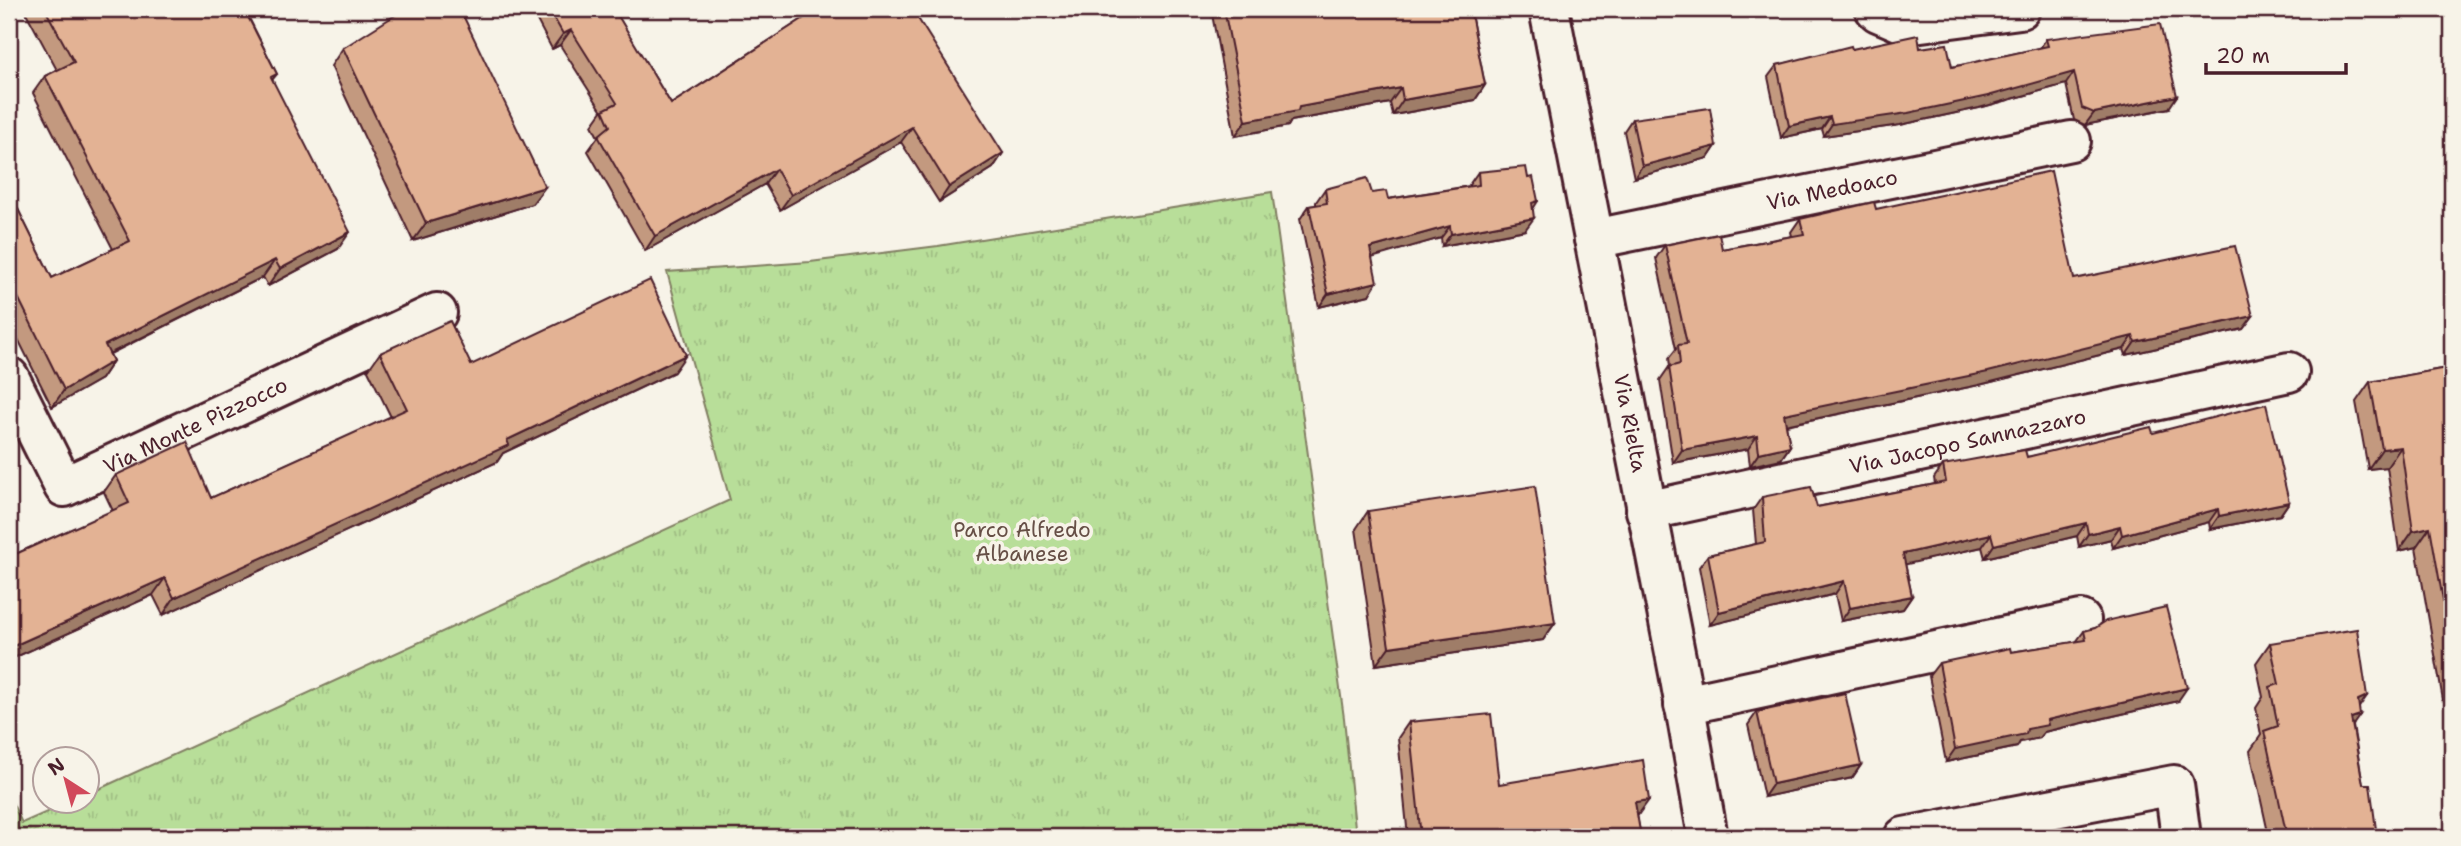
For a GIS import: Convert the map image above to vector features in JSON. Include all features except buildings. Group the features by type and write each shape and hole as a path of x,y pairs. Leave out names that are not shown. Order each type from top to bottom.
{"street":[{"name":"Via Rielta","path":"1549,9 1708,837"},
{"path":"1875,9 1906,24 2020,9"},
{"name":"Via Medoaco","path":"1594,239 2071,141"},
{"name":"Via Monte Pizzocco","path":"9,377 64,487 437,313"},
{"name":"Via Jacopo Sannazzaro","path":"1646,511 2289,372"},
{"path":"1684,705 2081,620"},
{"path":"1904,837 2174,785 2181,837"}],"green space":[{"name":"Parco Alfredo Albanese","path":"1272,192 1344,718 1356,837 9,837 9,796 22,823 42,814 102,814 102,788 730,500 667,272 810,262 938,246"}]}
